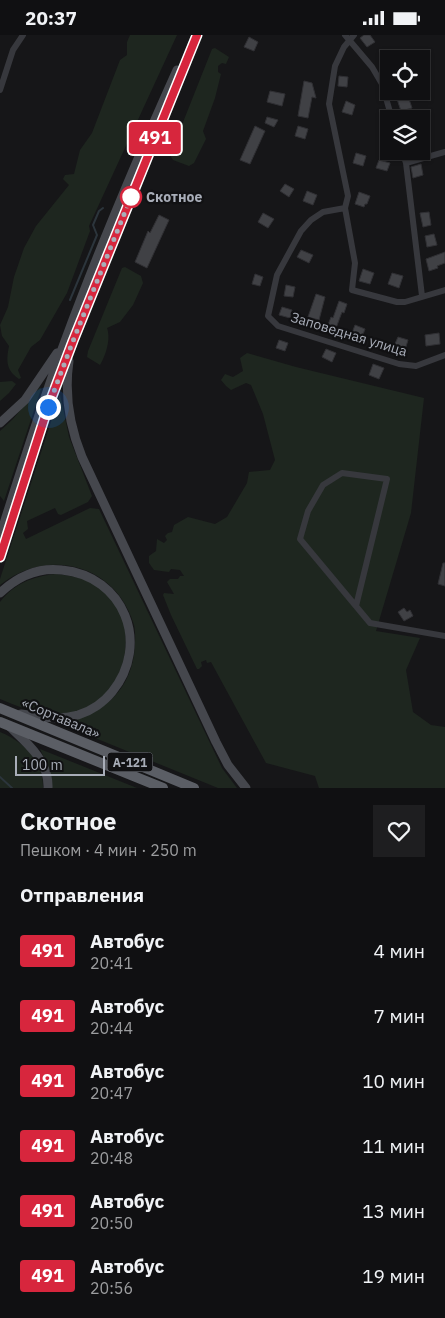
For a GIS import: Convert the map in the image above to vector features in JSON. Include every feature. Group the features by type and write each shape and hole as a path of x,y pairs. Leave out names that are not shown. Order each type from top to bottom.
{"highway":[{"name":"«Сортавала»","path":"0,708 194,788"},
{"name":"«Сортавала»","path":"4,724 163,788"}],"main road":[{"path":"0,557 69,340 116,212 192,35"},
{"path":"1,533 42,405 196,35"},
{"path":"0,423 25,399 69,340"},
{"path":"69,340 66,395 69,417 77,443 216,742 228,765 246,788"},
{"path":"0,513 1,533"},
{"path":"0,593 12,582 37,571 55,569 88,576 102,584 114,596 123,610 129,627 131,645 128,665 120,682 108,697 93,708 78,715 62,718 12,713"},
{"path":"4,724 38,755 45,769 48,788"}],"street":[{"path":"0,91 13,50 23,35"},
{"path":"389,110 382,85 372,67 349,37 335,66 329,104 348,196 345,208 354,263 352,290 397,302 422,297 445,289"},
{"path":"406,163 445,152"},
{"path":"405,160 422,297"},
{"name":"Заповедная улица","path":"345,208 323,212 311,220 301,231 277,275 268,316 278,326 399,365 416,366 445,355"},
{"path":"356,606 387,479 342,473 323,485 308,511 300,539 370,623 445,636"}],"shaded area":[{"path":"130,35 177,35 89,226 90,231 67,293 40,340 31,347 18,370 21,378 19,379 9,369 7,356 9,346 2,336 0,325 8,307 14,277 24,248 36,226 69,185 63,179 65,175 74,174 80,150 92,133 120,60 127,55 127,42"},
{"path":"215,48 229,57 226,64 222,63 218,66 218,72 221,74 215,98 203,131 206,139 194,163 189,166 173,160 170,155 212,49"},
{"path":"125,267 141,276 143,283 133,305 120,322 107,328 107,347 100,365 87,357 88,351 122,268"},
{"path":"247,353 424,398 411,513 376,631 420,638 406,670 413,712 431,725 445,727 445,788 319,788 315,776 266,763 211,662 207,663 206,660 201,662 202,666 197,669 171,615 163,595 164,593 174,594 167,582 170,579 178,579 180,576 184,576 180,570 171,569 169,572 154,570 149,563 149,556 156,551 157,539 164,543 167,540 165,536 172,532 174,525 188,517 215,524 227,517 247,483 249,472 270,470 275,460 263,414 251,385 246,383 231,390 221,380 225,374 233,377 243,371 240,358"},
{"path":"12,381 16,384 0,401 0,382"},
{"path":"40,387 41,389 4,501 0,496 0,431 13,419"},
{"path":"60,394 69,437 92,496 88,502 61,515 58,514 55,508 27,521 28,529 23,533 26,539 90,508 99,509 222,768 237,788 218,788 63,725 63,723 89,714 110,701 119,692 131,669 135,647 134,625 125,604 112,588 96,576 78,568 59,565 39,567 19,573 0,585 0,579"},
{"path":"55,574 85,580 106,593 119,611 125,633 124,656 117,677 103,696 84,709 51,714 21,708 0,699 0,602 12,590 24,582"},
{"path":"0,732 17,741 31,753 40,769 43,788 0,788"},
{"path":"40,749 137,788 52,788 49,768"}],"building":[{"path":"364,35 370,35 375,42 367,47 360,38"},
{"path":"249,37 258,42 254,51 244,47"},
{"path":"339,76 348,77 347,87 338,86"},
{"path":"304,81 312,83 316,98 312,97 308,118 298,116"},
{"path":"270,91 285,94 282,106 267,102"},
{"path":"397,100 409,100 412,108 401,110"},
{"path":"346,101 355,105 352,115 342,112"},
{"path":"267,117 278,120 274,127 265,123"},
{"path":"255,126 265,131 250,164 240,160"},
{"path":"298,126 308,129 305,139 295,136"},
{"path":"356,153 366,156 363,166 353,163"},
{"path":"379,160 390,163 387,171 376,168"},
{"path":"421,164 423,175 413,178 411,167"},
{"path":"285,184 294,189 289,197 280,191"},
{"path":"307,191 317,195 313,205 303,201"},
{"path":"359,192 370,196 364,207 355,204"},
{"path":"429,212 431,225 423,227 420,213"},
{"path":"263,213 274,219 268,228 258,222"},
{"path":"159,215 169,220 147,268 135,262 148,231 150,233"},
{"path":"434,234 437,245 427,247 425,236"},
{"path":"301,250 313,255 309,263 297,257"},
{"path":"445,252 445,263 429,271 426,259"},
{"path":"363,269 374,273 370,284 359,281"},
{"path":"392,273 403,276 399,288 388,284"},
{"path":"255,274 263,277 260,286 252,284"},
{"path":"286,285 295,287 293,297 284,296"},
{"path":"316,294 325,297 319,320 308,317"},
{"path":"339,301 347,304 336,328 328,325 331,317 333,318"},
{"path":"282,307 292,310 290,318 279,315"},
{"path":"355,325 365,329 362,337 352,333"},
{"path":"439,333 440,344 426,346 425,335"},
{"path":"398,337 408,340 405,350 394,346"},
{"path":"279,340 288,343 285,351 276,348"},
{"path":"326,349 336,353 332,362 322,357"},
{"path":"373,364 384,368 379,379 369,375"},
{"path":"443,563 445,563 445,586 438,584"},
{"path":"404,608 407,612 410,610 413,616 404,621 398,612"}],"waterway":[{"path":"70,300 97,235 93,225 99,211 103,208"},
{"path":"0,777 12,788"}],"bus line":[{"name":"491","path":"0,557 48,407 197,35"}],"place":[{"name":"Скотное","path":"131,197"}],"route":[{"path":"48,407 131,197"}]}
